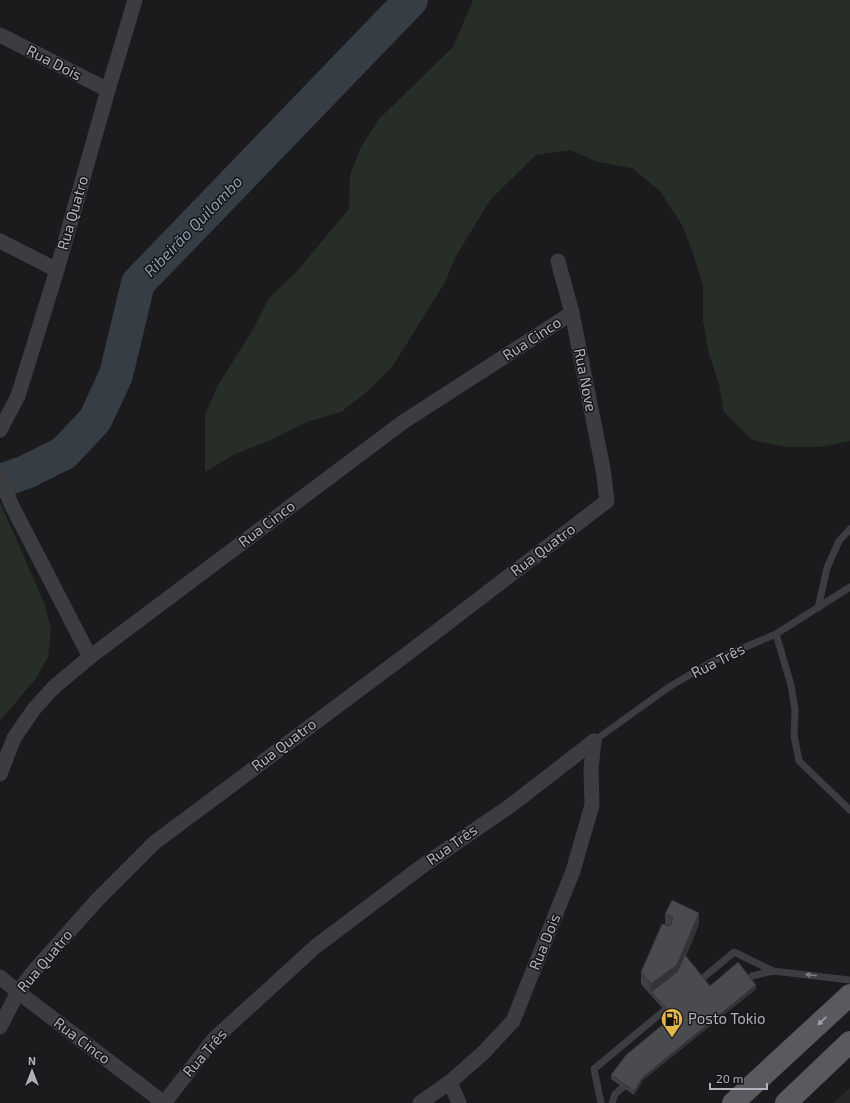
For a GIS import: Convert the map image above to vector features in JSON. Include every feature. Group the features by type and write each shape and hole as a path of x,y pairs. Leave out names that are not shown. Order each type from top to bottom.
{"main road":[{"path":"733,1103 850,994"},
{"path":"786,1103 850,1042"}],"street":[{"name":"Rua Quatro","path":"0,430 3,414 13,406 18,396 57,270 135,0"},
{"name":"Rua Dois","path":"0,35 108,90"},
{"path":"0,240 57,270"},
{"name":"Rua Nove","path":"558,261 572,313 603,469 607,501"},
{"name":"Rua Cinco","path":"0,774 14,738 34,709 54,687 90,657 403,422 572,313"},
{"path":"0,474 11,504 90,657"},
{"name":"Rua Quatro","path":"0,1027 18,992 33,972 98,899 154,843 411,651 607,501"},
{"name":"Rua Dois","path":"420,1103 450,1082 483,1053 513,1021 573,871 592,805 591,769 594,741"},
{"name":"Rua Três","path":"164,1103 214,1039 315,947 421,867 510,806 594,741"},
{"name":"Rua Cinco","path":"0,977 164,1103"},
{"path":"450,1082 459,1103"}],"lane":[{"path":"818,608 827,568 839,541 850,529"},
{"name":"Rua Três","path":"594,741 669,687 715,660 776,634 850,587"},
{"path":"776,634 791,685 795,710 794,735 799,761 850,810"},
{"path":"691,988 734,952 773,971 850,980"},
{"path":"740,986 752,976 773,971"},
{"path":"601,1103 594,1069 679,998"},
{"path":"612,1103 615,1094 633,1078"}],"shaded area":[{"path":"473,0 850,0 850,441 819,447 786,447 752,440 724,412 719,384 708,350 703,321 703,287 693,253 682,225 660,191 632,168 598,162 570,150 536,155 490,200 456,256 444,284 392,367 369,390 341,412 307,422 273,439 233,455 205,472 205,415 217,387 252,331 269,298 298,270 349,209 350,175 361,147 379,119 453,47"},
{"path":"0,502 45,605 51,629 48,657 36,678 0,721"},
{"path":"850,1088 850,1103 833,1103"}],"building":[{"path":"672,900 699,913 677,965 651,984 641,972 662,924 670,926 673,917 665,914"},
{"name":"Posto Tokio","path":"685,955 710,986 738,962 756,985 643,1077 634,1091 611,1075 626,1055 673,1016 651,992 677,972"}],"waterway":[{"name":"Ribeirão Quilombo","path":"0,481 26,472 64,453 95,420 116,375 138,283 411,0"}],"place":[{"name":"Posto Tokio","path":"672,1038"}]}
